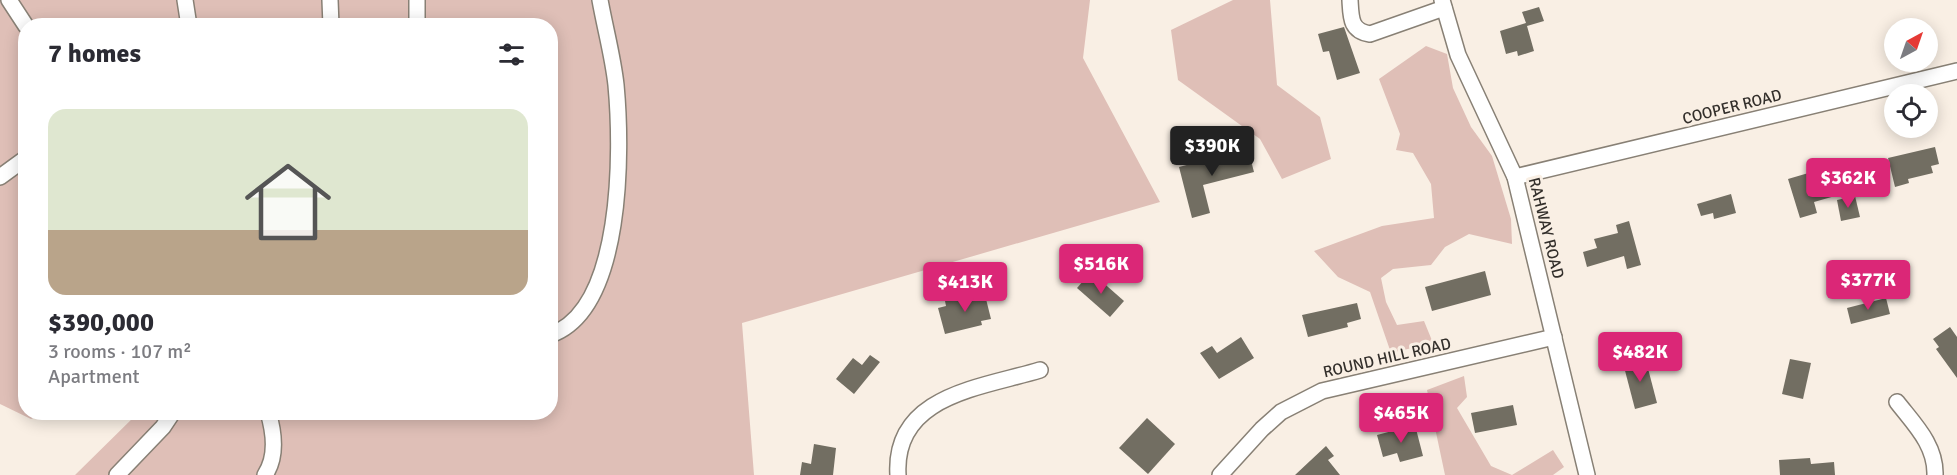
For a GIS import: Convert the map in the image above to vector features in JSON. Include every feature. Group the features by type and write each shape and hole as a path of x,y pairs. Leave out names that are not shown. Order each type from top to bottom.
{"street":[{"path":"9,0 21,18"},
{"path":"185,0 188,18"},
{"path":"330,0 331,18"},
{"path":"417,0 417,18"},
{"path":"558,330 578,318 595,295 610,236 619,185 616,85 600,0"},
{"path":"1350,0 1351,20 1354,27 1370,34 1443,4"},
{"name":"RAHWAY ROAD","path":"1443,4 1458,55 1515,177 1587,475"},
{"name":"COOPER ROAD","path":"1515,177 1957,71"},
{"path":"0,177 18,164"},
{"name":"ROUND HILL ROAD","path":"1220,475 1262,429 1281,412 1322,391 1554,337"},
{"path":"898,475 899,448 904,435 921,412 947,399 1040,370"},
{"path":"1897,402 1927,441 1933,455 1935,475"},
{"path":"117,475 168,420"},
{"path":"265,475 270,467 274,431 271,420"}],"shaded area":[{"path":"0,0 1090,0 1083,58 1160,202 742,323 754,475 75,475 131,420 558,420 558,18 18,18 18,413 0,404"},
{"path":"1233,0 1270,0 1277,85 1320,117 1331,159 1282,179 1260,139 1178,80 1171,30"},
{"path":"1426,46 1447,54 1453,88 1471,127 1492,156 1511,219 1512,244 1469,234 1445,247 1431,265 1393,269 1381,278 1386,302 1397,325 1424,321 1433,343 1391,353 1370,292 1338,277 1314,251 1382,226 1434,218 1431,184 1413,153 1396,150 1400,134 1379,79"},
{"path":"1464,376 1467,397 1457,408 1491,466 1512,475 1445,475 1427,390"},
{"path":"1553,450 1564,467 1553,475 1512,475"}],"building":[{"path":"1539,7 1544,21 1527,26 1534,51 1518,56 1517,51 1506,54 1500,31 1526,23 1522,12"},
{"path":"1344,27 1360,73 1337,80 1329,51 1323,52 1318,34"},
{"path":"1935,147 1939,164 1931,166 1933,173 1908,179 1909,183 1895,187 1888,158"},
{"path":"1248,149 1254,172 1203,185 1210,213 1192,218 1179,167"},
{"path":"1822,169 1825,180 1836,177 1842,194 1814,202 1817,213 1800,218 1788,179"},
{"path":"1731,194 1736,213 1714,219 1713,213 1701,216 1697,204"},
{"path":"1855,196 1860,217 1841,221 1837,200"},
{"path":"1629,221 1641,265 1627,269 1624,256 1587,267 1583,252 1597,248 1594,239 1618,233 1616,225"},
{"path":"1485,271 1491,295 1432,311 1425,287"},
{"path":"1091,272 1124,301 1110,317 1077,288"},
{"path":"984,291 991,319 981,321 982,325 945,334 938,308 946,306 945,301"},
{"path":"1886,298 1890,314 1851,324 1847,308"},
{"path":"1357,303 1361,319 1347,323 1348,327 1308,337 1302,315"},
{"path":"1950,327 1957,337 1957,378 1936,349 1939,347 1933,339"},
{"path":"1241,337 1254,358 1219,379 1200,353 1212,346 1217,353"},
{"path":"870,355 880,362 854,394 836,379 853,358 862,365"},
{"path":"1645,357 1657,403 1635,409 1623,363"},
{"path":"1790,359 1811,363 1803,399 1782,394"},
{"path":"1513,405 1517,425 1475,433 1471,413"},
{"path":"1147,418 1175,444 1148,474 1119,448"},
{"path":"1415,425 1423,456 1400,462 1397,453 1383,457 1377,435"},
{"path":"814,444 836,448 833,475 800,475 802,462 811,464"},
{"path":"1326,446 1334,456 1328,460 1340,475 1295,475"},
{"path":"1810,458 1811,464 1834,462 1835,475 1780,475 1779,460"}]}
